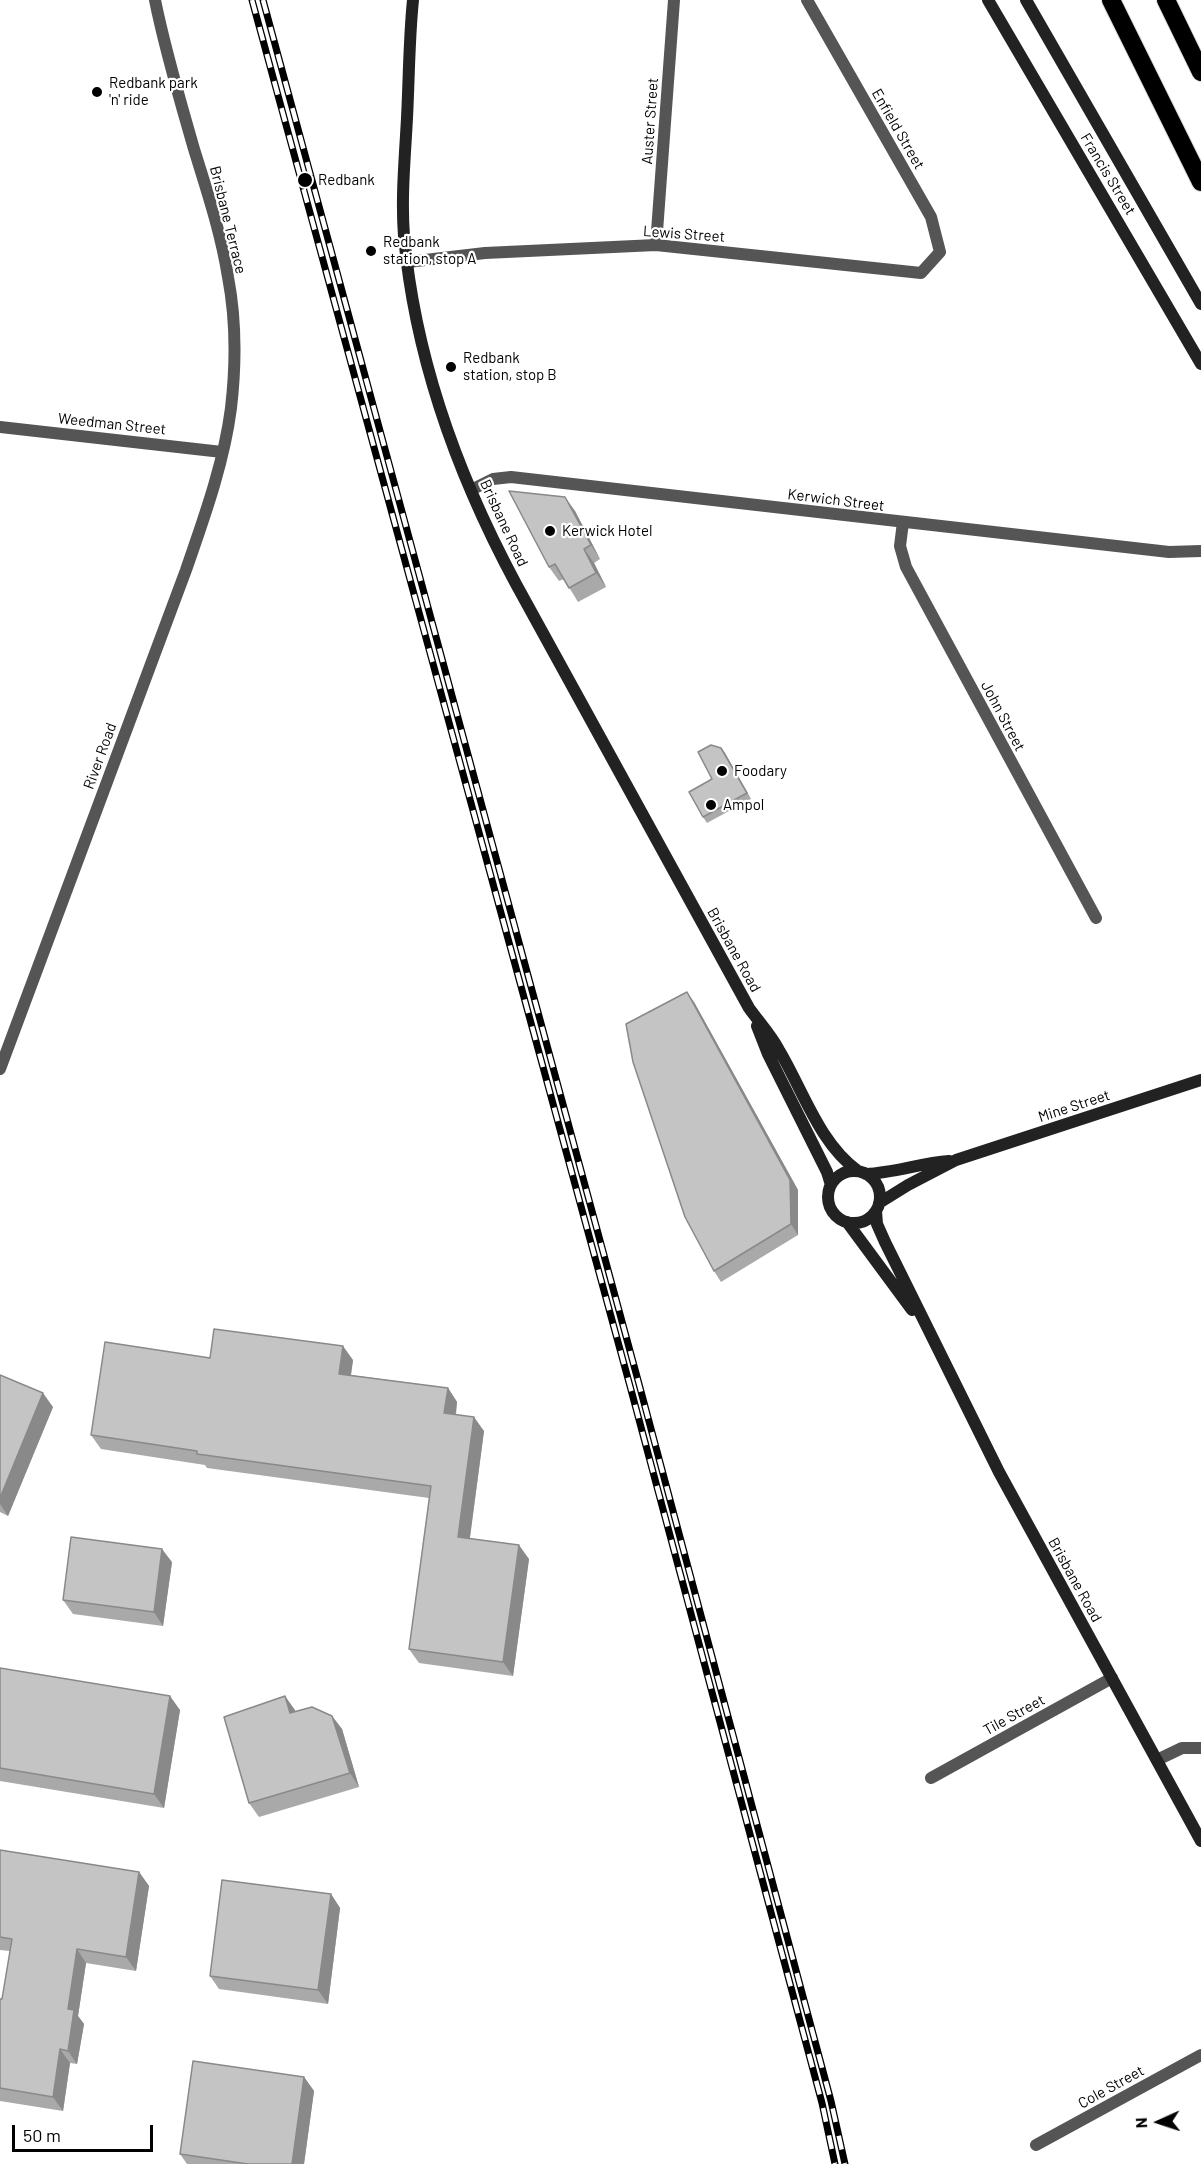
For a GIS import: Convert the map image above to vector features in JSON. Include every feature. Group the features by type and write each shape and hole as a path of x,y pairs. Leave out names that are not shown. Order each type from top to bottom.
{"highway":[{"path":"1111,0 1201,182"},
{"path":"1166,0 1201,72"}],"main road":[{"name":"Brisbane Road","path":"413,0 404,176 404,222 416,309 438,400 471,490 495,545 749,1008 768,1054 827,1172 831,1185"},
{"name":"Francis Street","path":"988,0 1201,364"},
{"name":"Francis Street","path":"1026,0 1201,304"},
{"name":"Brisbane Road","path":"749,1008 778,1048 831,1144 846,1162 862,1173"},
{"name":"Mine Street","path":"878,1207 908,1185 956,1160 1201,1080"},
{"name":"Mine Street","path":"862,1173 882,1174 926,1163 956,1160"},
{"path":"849,1172 862,1173 877,1185 878,1207 863,1222 847,1222 832,1211 828,1194 831,1185 839,1176 849,1172"},
{"name":"Brisbane Road","path":"878,1207 877,1224 881,1234 999,1472 1201,1841"},
{"name":"Brisbane Road","path":"847,1222 928,1332"}],"street":[{"name":"Brisbane Terrace","path":"155,0 180,101 213,211 229,278 233,319 233,387 222,452"},
{"name":"Auster Street","path":"656,244 674,0"},
{"name":"Enfield Street","path":"807,0 931,217 940,252 921,273"},
{"name":"Lewis Street","path":"408,262 485,253 656,244 921,273"},
{"name":"Weedman Street","path":"0,427 222,452"},
{"name":"River Road","path":"0,1069 186,570 222,452"},
{"name":"Kerwich Street","path":"471,490 493,479 511,477 1169,552 1201,551"},
{"name":"John Street","path":"903,522 900,546 906,567 1096,918"},
{"name":"Tile Street","path":"931,1778 1112,1678"},
{"path":"1157,1760 1182,1748 1201,1748"},
{"name":"Cole Street","path":"1036,2145 1201,2055"}],"building":[{"path":"509,491 565,497 591,545 584,549 596,573 569,588 555,564 549,567"},
{"path":"711,745 721,748 747,793 703,817 689,792 712,779 698,752"},
{"path":"687,992 790,1180 791,1224 714,1271 685,1217 633,1062 626,1024"},
{"path":"214,1329 343,1346 339,1374 448,1388 444,1413 474,1417 458,1537 519,1545 503,1662 409,1649 431,1486 197,1454 197,1451 91,1435 105,1342 210,1358"},
{"path":"0,1375 43,1393 0,1498"},
{"path":"71,1537 162,1549 154,1612 63,1600"},
{"path":"0,1668 170,1696 154,1794 0,1768"},
{"path":"285,1696 290,1713 312,1707 332,1716 350,1773 249,1803 224,1717"},
{"path":"0,1850 139,1872 126,1957 77,1949 68,2009 74,2010 68,2051 60,2049 53,2097 0,2088 0,1999 2,1999 12,1939 0,1937"},
{"path":"222,1880 331,1894 318,1990 210,1976"},
{"path":"193,2061 304,2077 292,2164 248,2164 180,2154"}],"railway":[{"path":"252,0 630,1386 822,2103 835,2164"},
{"path":"263,0 639,1384 831,2101 845,2164"}],"place":[{"name":"Redbank park 'n' ride","path":"97,92"},
{"name":"Redbank","path":"305,180"},
{"name":"Redbank station, stop A","path":"371,251"},
{"name":"Redbank station, stop B","path":"451,367"},
{"name":"Kerwick Hotel","path":"550,531"},
{"name":"Foodary","path":"722,771"},
{"name":"Ampol","path":"711,805"}]}
